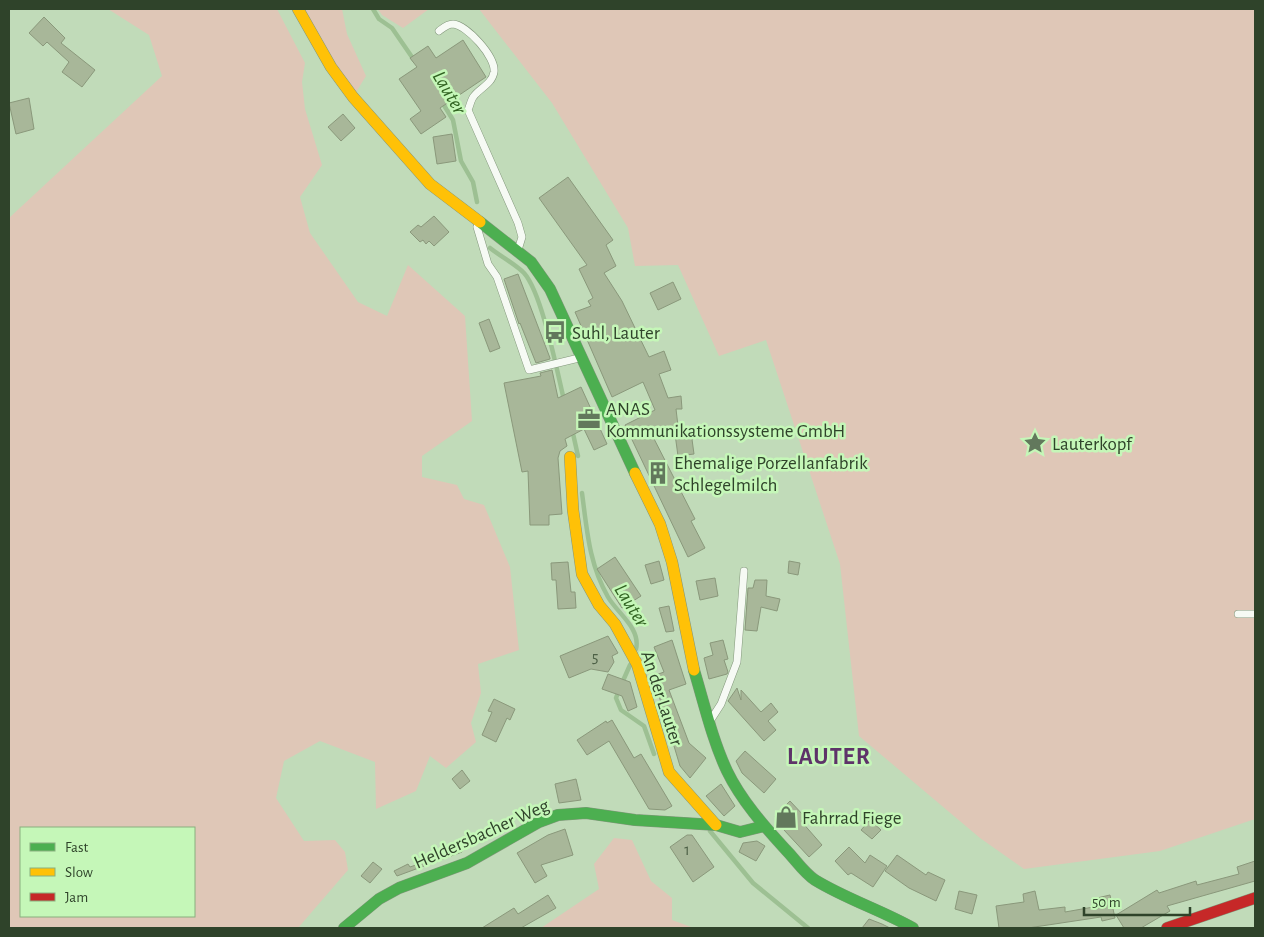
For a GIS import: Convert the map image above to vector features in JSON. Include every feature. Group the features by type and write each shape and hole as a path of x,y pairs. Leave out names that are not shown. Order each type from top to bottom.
{"street":[{"path":"298,9 330,67 353,97 430,184 517,251 540,273 559,306 621,446 660,524 672,562 694,665 710,724 727,770 764,826 812,878 837,894 886,913 913,928"},
{"name":"An der Lauter","path":"570,457 573,510 582,574 598,605 615,624 637,664 669,772 716,825"},
{"name":"Heldersbacher Weg","path":"344,928 379,899 399,888 467,862 539,822 558,816 586,813 684,824 716,825 725,830 752,832 764,826"},
{"path":"1167,928 1255,898"}],"lane":[{"path":"439,31 447,25 454,24 465,29 484,48 494,64 492,77 473,96 468,110 518,223 522,237 517,251"},
{"path":"475,219 488,264 497,276 529,370 581,357"},
{"path":"710,724 721,704 737,662 744,571"},
{"path":"1238,614 1255,614"}],"shaded area":[{"path":"108,9 277,9 305,63 302,82 305,109 322,165 300,197 310,233 358,302 387,316 408,265 465,316 472,421 422,456 422,477 457,485 464,499 484,505 510,567 519,650 478,664 481,693 471,723 476,742 446,768 430,756 416,791 376,809 375,762 320,741 284,761 276,798 304,841 335,840 345,852 348,870 298,928 9,928 9,218 162,76 149,35"},
{"path":"298,9 342,9 347,34 366,76 353,97"},
{"path":"378,9 429,9 403,28 382,15"},
{"path":"479,9 1255,9 1255,819 1160,851 1024,869 980,838 859,736 840,564 766,340 719,356 678,265 635,266 628,228 552,103"},
{"path":"614,838 632,840 651,881 672,898 672,920 694,928 541,928 599,889 594,864"}],"building":[{"path":"44,17 65,38 61,43 95,70 82,87 62,72 69,62 47,42 43,46 29,33"},
{"path":"463,40 486,77 440,108 446,117 421,134 410,119 421,111 399,79 417,67 410,58 428,46 436,58"},
{"path":"29,98 34,129 16,134 9,103"},
{"path":"343,114 355,128 341,141 328,127"},
{"path":"452,134 456,161 437,164 433,137"},
{"path":"568,177 613,240 606,245 616,266 604,273 622,301 649,357 664,351 671,370 659,374 668,398 681,396 682,409 676,409 678,426 649,429 695,519 691,521 705,548 688,557 625,425 655,410 643,382 612,397 575,312 591,306 588,301 593,298 579,269 587,265 539,198"},
{"path":"434,216 449,232 434,246 429,241 426,244 423,240 420,242 410,232 418,225 421,227"},
{"path":"518,274 550,359 536,363 519,324 504,279"},
{"path":"673,282 681,299 658,310 650,293"},
{"path":"489,319 500,348 490,352 479,323"},
{"path":"552,370 558,398 581,387 607,444 594,450 584,429 565,439 567,446 560,451 558,458 562,514 549,515 549,525 530,525 528,471 522,472 504,383 541,376 540,373"},
{"path":"691,432 694,454 678,456 675,434"},
{"path":"615,557 641,596 622,608 597,569"},
{"path":"659,561 664,580 651,584 645,565"},
{"path":"789,561 800,563 798,575 788,573"},
{"path":"568,562 571,592 575,592 576,608 558,609 556,580 552,580 551,563"},
{"path":"715,578 718,596 700,600 696,581"},
{"path":"755,580 767,580 766,596 780,599 777,611 761,607 757,631 745,630 748,588 753,588"},
{"path":"669,606 674,631 666,632 659,608"},
{"path":"608,636 618,653 612,656 614,662 608,672 591,669 569,678 560,656"},
{"path":"672,640 686,684 669,690 689,743 706,758 690,778 680,766 653,676 664,672 654,647"},
{"path":"723,640 728,659 724,660 728,672 727,674 709,679 704,658 713,655 710,643"},
{"path":"608,674 630,682 637,707 628,711 622,696 602,689"},
{"path":"737,688 741,700 741,690 761,712 771,703 778,712 768,721 776,730 764,741 728,701"},
{"path":"494,699 515,709 510,720 507,718 496,742 482,735 492,712 488,711"},
{"path":"612,720 634,758 641,754 672,806 665,810 649,809 609,741 587,755 577,740 606,721 607,723"},
{"path":"745,751 776,779 764,793 742,773 736,761"},
{"path":"462,770 470,781 460,789 452,779"},
{"path":"576,779 581,800 559,803 555,784"},
{"path":"721,784 735,806 724,816 706,796"},
{"path":"790,801 805,817 801,821 822,845 809,857 784,830 785,828 775,816"},
{"path":"870,820 881,830 872,839 861,830"},
{"path":"565,829 573,855 541,865 547,876 535,883 517,853 548,835"},
{"path":"687,835 692,835 714,867 693,882 670,847"},
{"path":"757,841 765,846 756,861 739,852 743,843"},
{"path":"849,847 865,863 870,855 887,866 873,887 851,873 848,875 835,861"},
{"path":"462,849 462,852 397,876 394,871 408,864 410,867"},
{"path":"897,855 926,875 928,872 945,880 936,901 909,888 885,871"},
{"path":"1255,861 1255,881 1167,906 1170,911 1141,928 1124,928 1116,915 1157,890 1159,893 1196,881 1197,885 1239,874 1237,867"},
{"path":"373,862 382,869 370,883 361,876"},
{"path":"959,891 977,895 972,914 955,909"},
{"path":"1035,891 1039,910 1065,907 1065,912 1099,906 1097,898 1110,895 1115,918 1102,921 1101,917 1028,928 999,928 996,906 1024,902 1023,894"},
{"path":"548,895 556,908 521,928 482,928 514,908 518,914"},
{"path":"869,919 882,924 890,928 862,928"}],"waterway":[{"name":"Lauter","path":"373,9 379,19 392,28 414,60"},
{"name":"Lauter","path":"442,102 453,120 461,161 473,182 477,202"},
{"name":"Lauter","path":"490,248 524,273 531,283 543,314 564,400"},
{"name":"Lauter","path":"572,429 578,456"},
{"name":"Lauter","path":"582,493 587,533 597,572 608,597 632,628 637,641 636,649"},
{"name":"Lauter","path":"622,683 630,665"},
{"name":"Lauter","path":"619,690 616,698 621,710 644,726 654,754"},
{"name":"Lauter","path":"710,831 753,883 808,928"}],"traffic: fast":[{"path":"480,222 531,262 550,289 635,473"},
{"path":"694,670 713,734 727,771 739,792 761,822 803,870 815,880 913,928"},
{"path":"344,928 379,899 399,888 467,863 539,822 558,815 586,813 635,820 716,825 740,832 764,826"}],"traffic: slow":[{"path":"298,9 331,67 353,97 430,184 480,222"},
{"path":"570,457 573,510 582,574 599,605 615,624 637,664 669,772 716,825"},
{"path":"635,473 660,524 672,562 694,670"}],"traffic: jam":[{"path":"1167,928 1255,898"}],"place":[{"name":"Suhl, Lauter","path":"555,332"},
{"name":"ANAS Kommunikationssysteme GmbH","path":"589,419"},
{"name":"Lauterkopf","path":"1035,443"},
{"name":"Ehemalige Porzellanfabrik Schlegelmilch","path":"658,473"},
{"name":"Fahrrad Fiege","path":"786,817"}],"district":[{"name":"LAUTER","path":"829,756"}]}
